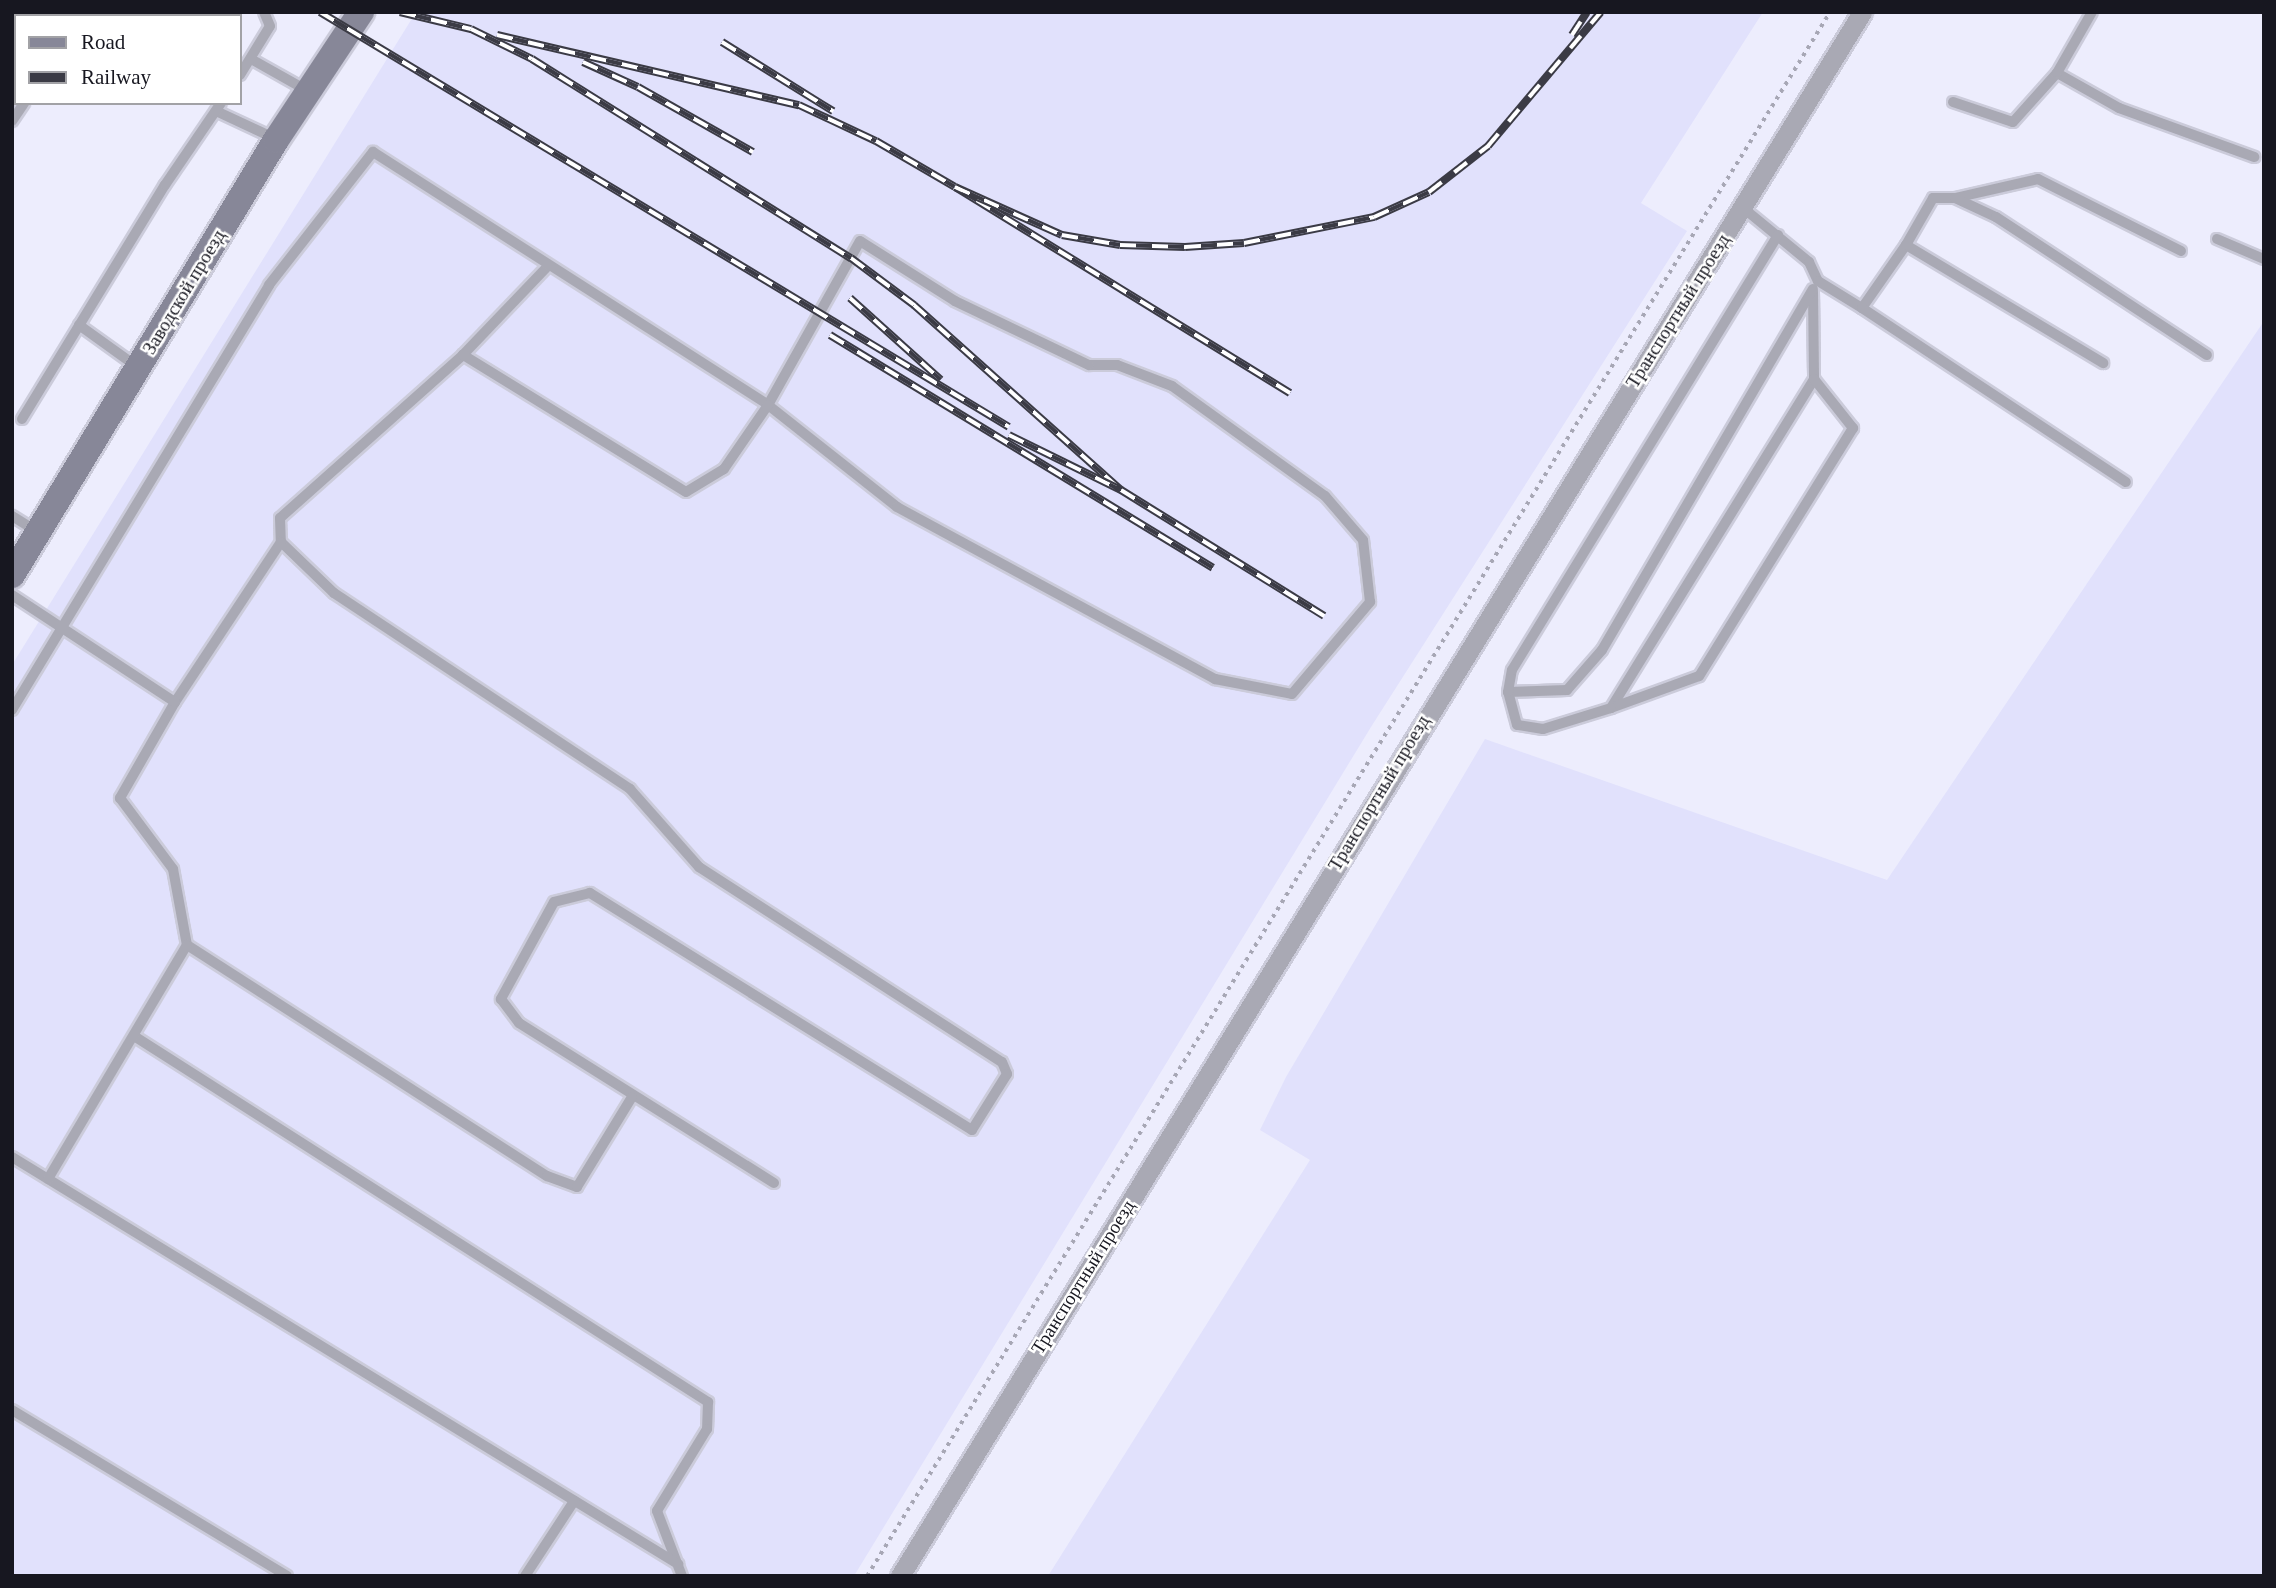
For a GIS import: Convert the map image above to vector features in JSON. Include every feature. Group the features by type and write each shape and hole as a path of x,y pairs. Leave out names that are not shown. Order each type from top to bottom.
{"street":[{"name":"Заводской проезд","path":"12,575 276,139 361,12"},
{"name":"Транспортный проезд","path":"900,1576 1862,12"}],"lane":[{"path":"242,72 270,26 264,12"},
{"path":"1954,102 2013,122 2057,73 2092,12"},
{"path":"251,59 308,91"},
{"path":"2057,73 2119,108 2254,157"},
{"path":"12,121 22,105"},
{"path":"22,419 219,107 276,139"},
{"path":"12,710 269,285 373,152 547,267 768,405 897,507 1215,679 1292,694 1370,602 1363,540 1325,496 1172,386 1116,365 1089,365 955,301 860,241 768,405 724,469 686,492 463,355"},
{"path":"1862,308 1906,245 1933,198 1955,198 2038,179 2182,251"},
{"path":"1955,198 1996,217 2207,355"},
{"path":"1611,708 1814,379 1816,285 1809,262 1742,207"},
{"path":"1778,235 1512,670 1508,692 1517,725 1543,729 1699,676 1853,428 1814,379"},
{"path":"2217,239 2264,259"},
{"path":"1906,245 2102,363"},
{"path":"48,1180 187,945 173,869 120,798 175,702 281,542 280,518 463,355 547,267"},
{"path":"1816,285 1862,308 2126,482"},
{"path":"1508,692 1567,690 1601,650 1816,285"},
{"path":"79,325 138,367"},
{"path":"12,516 39,532"},
{"path":"281,542 334,593 630,789 699,867 1002,1062 1007,1074 972,1130 590,893 554,902 502,999 519,1023 632,1097 774,1184"},
{"path":"12,595 175,702"},
{"path":"187,945 547,1176 577,1187 632,1097"},
{"path":"134,1036 708,1402 707,1429 657,1511 682,1576"},
{"path":"12,1157 678,1564"},
{"path":"12,1410 286,1576"},
{"path":"525,1576 574,1501"}],"path":[{"path":"867,1576 1830,12"}],"shaded area":[{"path":"416,12 1763,12 1641,203 1687,231 1371,727 854,1576 12,1576 12,665"},
{"path":"2264,321 2264,1576 1048,1576 1310,1160 1260,1130 1286,1077 1485,739 1887,880"}],"railway":[{"path":"320,12 1009,427"},
{"path":"400,12 471,29 532,59 851,258 914,305 1121,490"},
{"path":"1572,35 1587,12"},
{"path":"1290,393 955,187 1062,235 1120,245 1185,247 1244,243 1374,217 1429,192 1488,146 1601,12"},
{"path":"497,35 799,105 876,141 955,187"},
{"path":"722,42 833,111"},
{"path":"583,62 638,87 753,152"},
{"path":"850,298 941,380"},
{"path":"830,335 1213,568"},
{"path":"1009,435 1121,490 1324,616"}]}
